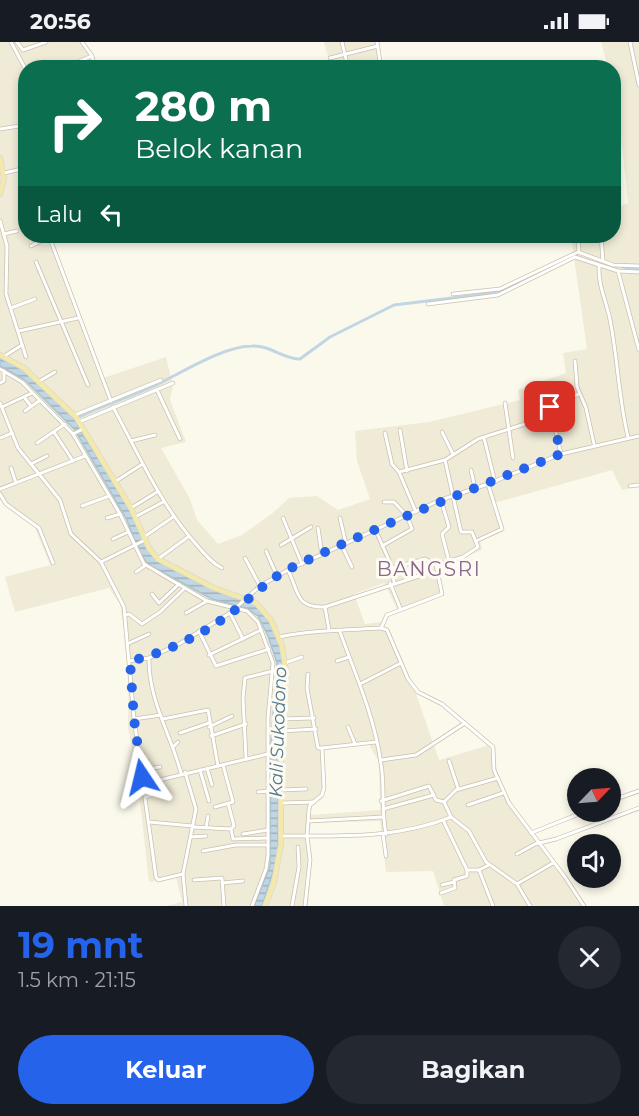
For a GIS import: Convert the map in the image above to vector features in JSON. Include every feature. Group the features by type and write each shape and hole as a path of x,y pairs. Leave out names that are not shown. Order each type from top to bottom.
{"main road":[{"path":"0,158 4,173 0,194"},
{"path":"1,356 24,368 77,419 116,481 144,539 158,559 214,588 246,599 264,610 278,638 285,663 281,719 281,836 277,873 265,906"}],"street":[{"path":"10,42 20,60"},
{"path":"17,42 23,50 46,42"},
{"path":"82,42 93,60"},
{"path":"342,42 346,60"},
{"path":"630,42 639,85"},
{"path":"330,58 377,44 380,60"},
{"path":"82,60 92,56"},
{"path":"634,59 639,58"},
{"path":"0,129 18,126"},
{"path":"4,173 18,170"},
{"path":"0,222 8,251 6,294 27,357"},
{"path":"4,234 16,231"},
{"path":"31,246 36,243"},
{"path":"51,243 111,401"},
{"path":"578,243 579,252"},
{"path":"602,243 603,262"},
{"path":"453,294 500,288 579,252 618,268 639,266"},
{"path":"428,304 498,295 574,257 582,257 599,266 639,272"},
{"path":"36,262 88,385"},
{"path":"599,266 598,280 611,323 628,437"},
{"path":"618,268 639,350"},
{"path":"11,308 35,299"},
{"path":"19,331 78,318"},
{"path":"1,356 22,345"},
{"path":"575,361 579,394 583,396 594,444"},
{"path":"0,383 4,381 2,370"},
{"path":"2,370 17,378 74,433 146,565 207,601 238,608 254,616 261,630 269,649 273,671 269,707 268,845 266,869 252,906"},
{"path":"38,382 55,372"},
{"path":"77,419 111,401 161,380"},
{"path":"77,419 113,408 173,383"},
{"path":"157,390 180,439"},
{"path":"32,393 1,405 18,448 64,509 71,534 101,562 123,602 134,719 157,878 183,874"},
{"path":"399,472 445,460 484,438 534,421 534,412 579,394"},
{"path":"24,396 31,406"},
{"path":"25,411 39,401"},
{"path":"505,403 513,459"},
{"path":"550,407 561,454"},
{"path":"113,408 141,465 163,502 189,537 206,556 222,568"},
{"path":"37,443 65,424"},
{"path":"74,433 82,429"},
{"path":"400,430 407,471"},
{"path":"54,432 74,462"},
{"path":"442,432 453,454"},
{"path":"0,438 13,433"},
{"path":"385,433 392,464 399,472 416,512"},
{"path":"131,441 155,435"},
{"path":"130,661 149,658 199,631 238,608 260,586 288,570 441,500 489,484 561,454 594,444 639,436"},
{"path":"484,438 494,481"},
{"path":"31,464 47,456"},
{"path":"0,489 86,456"},
{"path":"392,568 425,559 436,565 463,557 478,547 472,532 461,532 455,495 445,460"},
{"path":"116,481 141,465"},
{"path":"11,468 16,483"},
{"path":"471,470 475,488"},
{"path":"476,541 502,529 489,484"},
{"path":"630,486 639,485"},
{"path":"131,508 157,492"},
{"path":"0,494 6,504 39,528 53,563"},
{"path":"82,506 109,496"},
{"path":"441,500 449,527 442,534 449,561"},
{"path":"135,517 163,502"},
{"path":"382,546 412,530 407,516 394,502 384,502"},
{"path":"107,518 120,514"},
{"path":"101,562 144,539 174,517"},
{"path":"283,518 302,564"},
{"path":"340,518 344,545 352,567"},
{"path":"281,545 291,536 311,527"},
{"path":"318,528 322,555"},
{"path":"376,530 392,568 392,583 401,610"},
{"path":"112,539 128,532"},
{"path":"158,559 189,537"},
{"path":"267,551 277,576"},
{"path":"245,558 260,586"},
{"path":"136,572 146,565"},
{"path":"381,628 385,617 441,594 436,565"},
{"path":"288,570 299,599 313,607 325,607 392,583 422,575"},
{"path":"152,594 159,603 179,584"},
{"path":"125,615 129,614 142,624 160,612 185,588"},
{"path":"186,613 207,601"},
{"path":"325,607 329,630"},
{"path":"230,613 243,639"},
{"path":"278,638 329,630 340,632 381,628 387,630 401,663 418,692 442,704 493,747 498,778 504,793 584,906"},
{"path":"209,655 261,630"},
{"path":"199,631 209,655 217,666 269,649"},
{"path":"340,632 370,708 381,760 381,801 386,856"},
{"path":"127,644 149,634"},
{"path":"285,663 302,657"},
{"path":"337,661 349,657"},
{"path":"149,658 152,693 196,806 183,874 186,906"},
{"path":"360,684 401,663"},
{"path":"246,758 245,678 273,671"},
{"path":"308,674 307,688 318,748 376,742"},
{"path":"134,719 162,717 204,709 208,712 218,766"},
{"path":"180,733 232,716"},
{"path":"281,719 314,718"},
{"path":"381,760 416,755 465,723"},
{"path":"211,736 246,724"},
{"path":"348,727 356,745"},
{"path":"282,731 316,729"},
{"path":"174,746 178,742"},
{"path":"305,906 310,860 307,836 310,806 324,788 322,748"},
{"path":"143,784 268,754"},
{"path":"449,761 458,789"},
{"path":"215,807 233,800 223,765"},
{"path":"141,770 160,767"},
{"path":"207,768 212,785"},
{"path":"200,770 209,801"},
{"path":"381,801 429,786 438,802 444,802 458,789 498,778"},
{"path":"146,797 157,793 156,780"},
{"path":"282,790 306,789"},
{"path":"621,797 639,790"},
{"path":"258,792 269,791"},
{"path":"468,806 504,793"},
{"path":"383,809 434,795"},
{"path":"282,803 316,801"},
{"path":"444,802 452,817 469,831 489,865 517,884 530,906"},
{"path":"228,803 234,826 231,829 233,839 268,838"},
{"path":"517,854 539,843 639,808"},
{"path":"206,828 208,816"},
{"path":"309,821 383,817"},
{"path":"281,836 385,834 452,817"},
{"path":"531,832 567,818"},
{"path":"442,885 467,876 467,870 443,820"},
{"path":"149,822 231,829"},
{"path":"243,834 268,830"},
{"path":"191,837 206,836"},
{"path":"202,851 242,845 268,845"},
{"path":"292,906 299,867 298,847"},
{"path":"517,884 553,863"},
{"path":"467,870 479,870 489,865"},
{"path":"479,870 493,906"},
{"path":"194,880 221,877 224,906"},
{"path":"222,883 243,881"},
{"path":"441,893 455,888 454,882"}],"shaded area":[{"path":"0,42 84,42 94,57 95,60 18,60 18,243 53,243 103,378 166,357 173,386 170,400 186,442 161,448 190,499 197,520 218,544 242,535 289,498 317,496 338,510 370,499 357,461 355,431 429,422 520,400 518,390 566,373 563,353 587,349 572,243 621,243 621,206 628,203 621,136 621,60 606,60 601,42 639,42 639,486 622,490 612,470 491,504 503,532 480,541 482,550 436,568 442,591 398,611 384,583 354,594 365,624 381,622 391,634 413,685 439,760 489,745 503,789 514,810 566,874 567,888 575,888 587,906 444,906 433,871 386,872 380,821 311,823 308,837 312,856 308,906 262,906 274,877 279,703 283,672 269,619 157,560 78,427 78,422 26,371 0,358","holes":["367,741 379,762 380,810 311,815 311,806 322,799 323,747"]},
{"path":"324,42 379,42 381,60 329,60"},
{"path":"0,366 25,380 75,430 127,520 138,551 212,599 246,608 258,616 268,636 277,663 271,742 270,866 254,906 165,906 182,902 176,877 149,882 137,774 128,728 129,662 120,604 109,588 15,612 5,577 50,565 34,526 0,500"}],"water":[{"name":"Kali Sukodono","path":"0,358 26,371 78,422 78,427 128,504 157,560 217,591 257,604 269,619 281,647 283,672 279,703 278,857 262,906 254,906 270,866 271,743 277,663 268,636 258,616 246,608 212,599 149,565 138,551 127,520 75,430 25,380 0,366"}],"waterway":[{"path":"597,260 613,266"},
{"path":"623,267 639,269"},
{"path":"77,418 148,389 204,360 229,350 259,346 300,359 330,337 394,305 485,294 506,289 536,273"}],"district":[{"name":"BANGSRI","path":"429,569"}],"route":[{"path":"142,777 134,719 130,661 149,658 179,644 239,607 260,586 288,570 438,501 489,484 561,454 550,407"}]}
